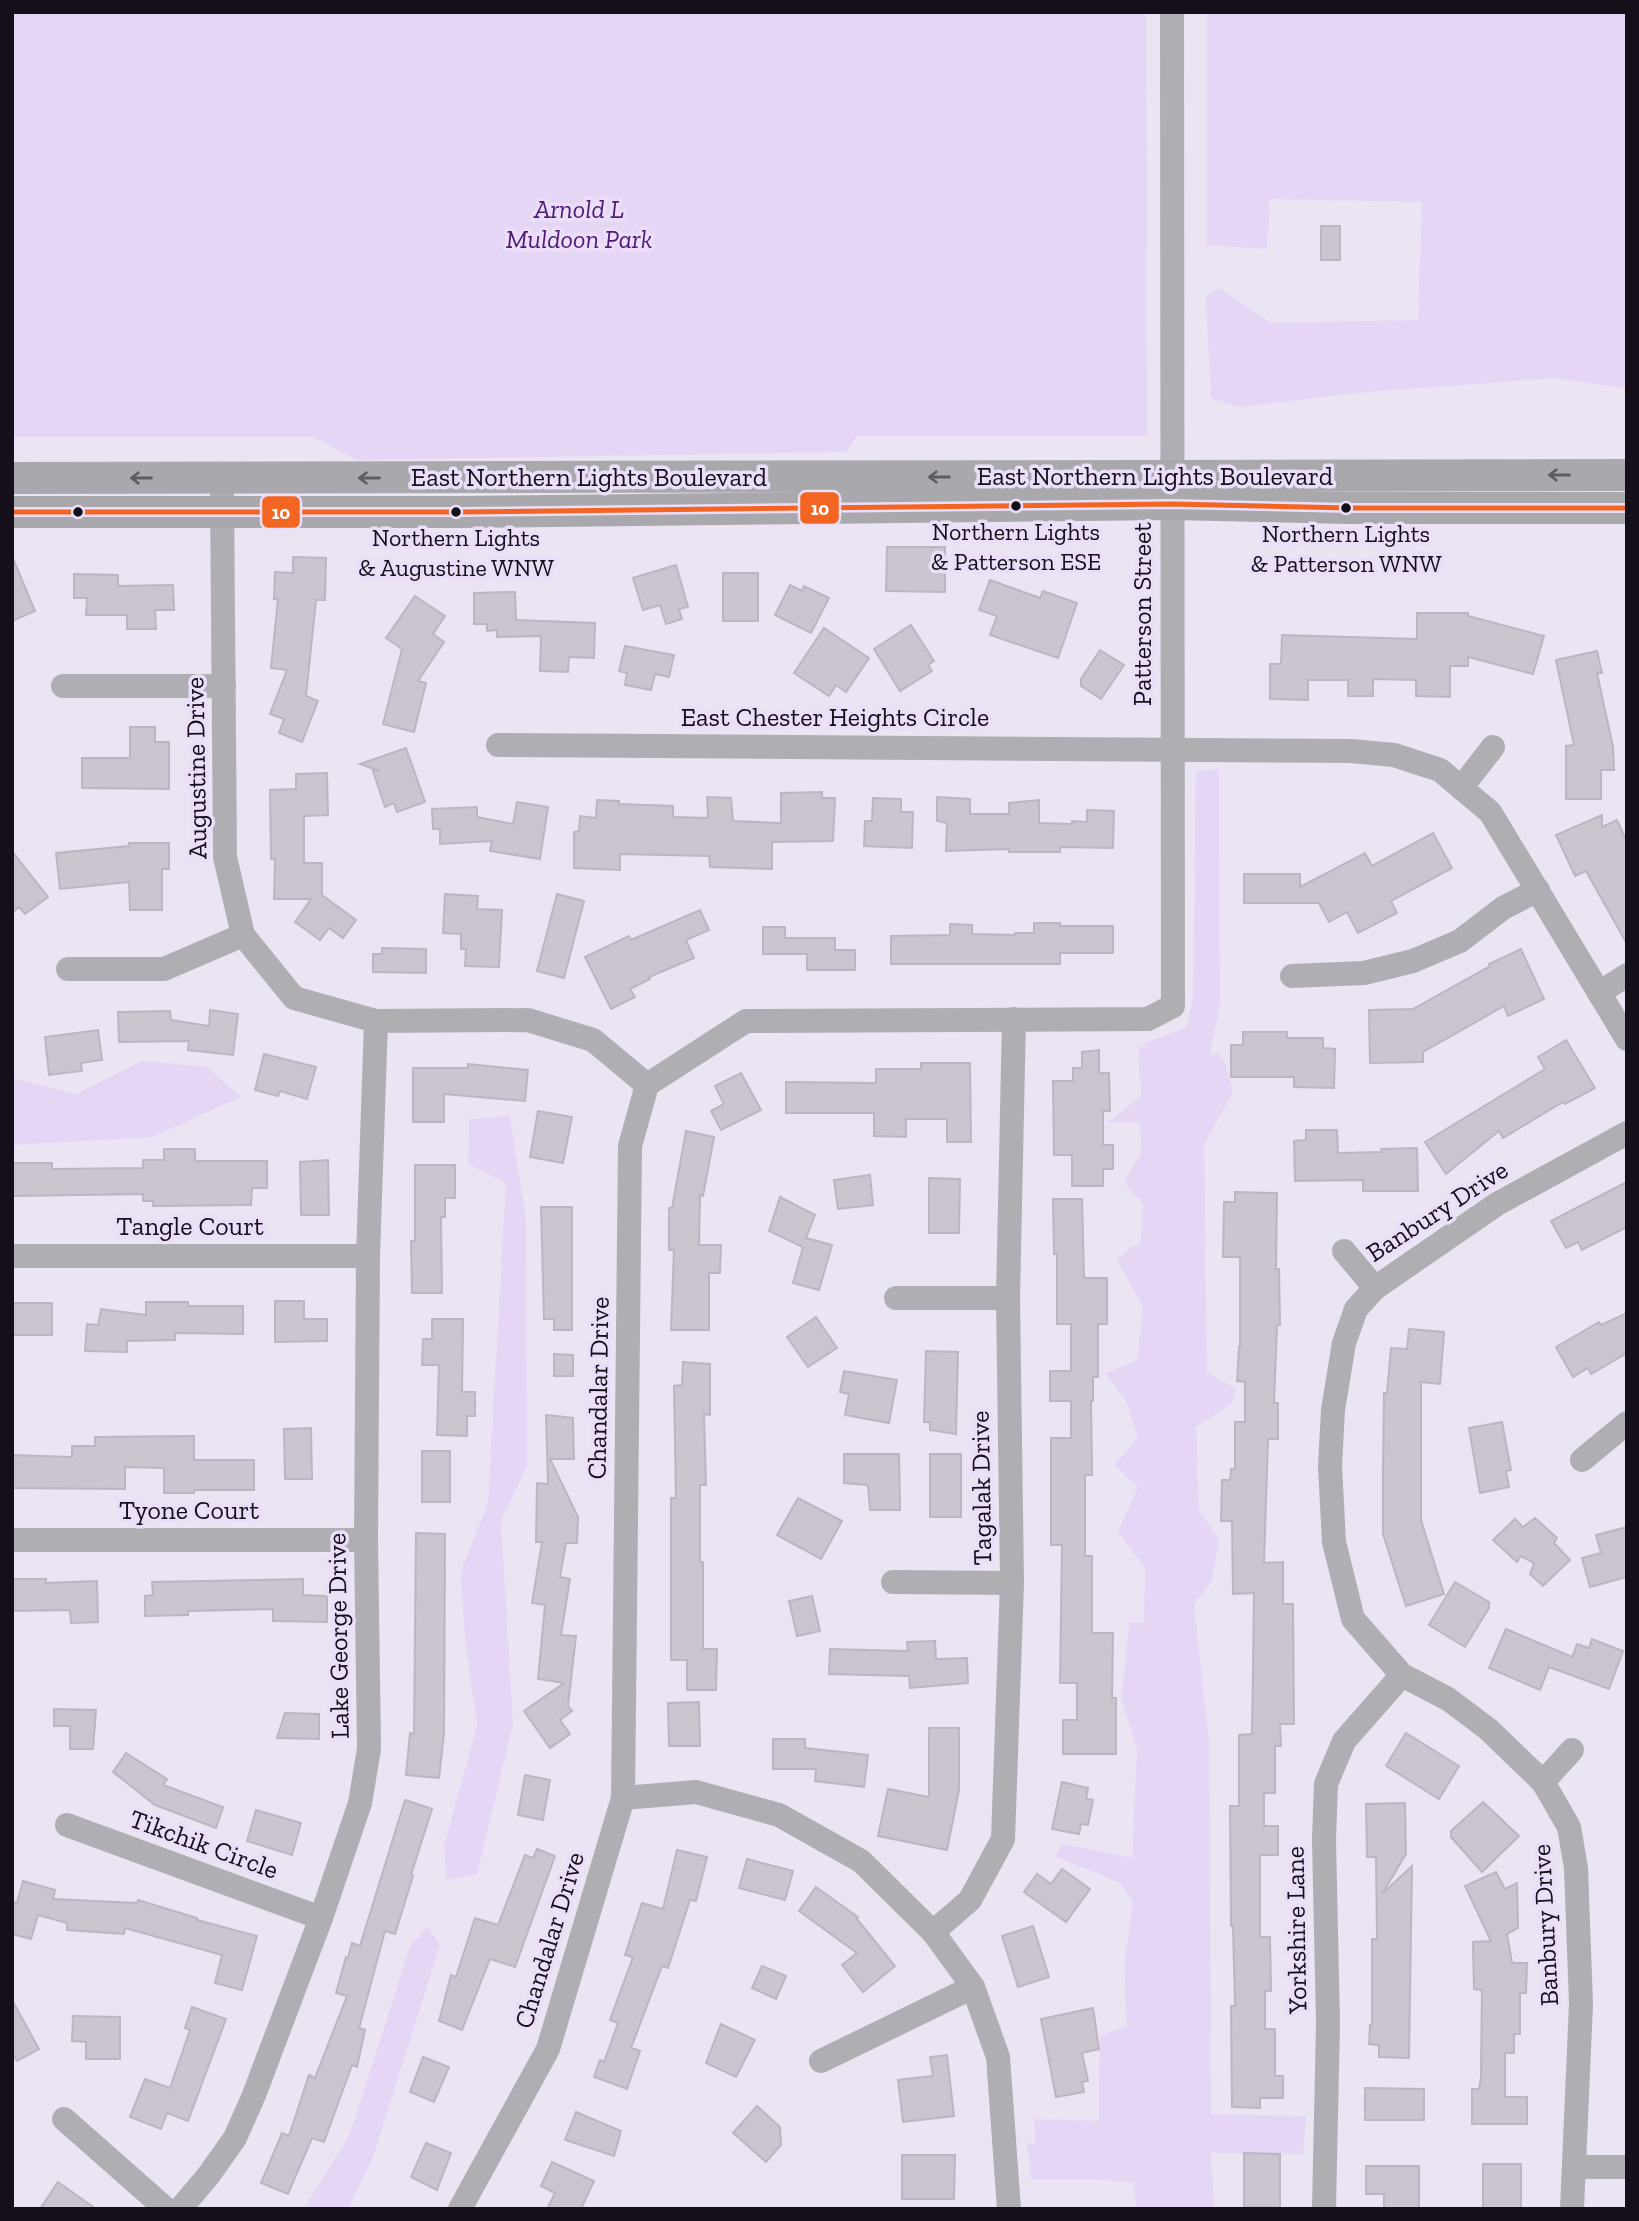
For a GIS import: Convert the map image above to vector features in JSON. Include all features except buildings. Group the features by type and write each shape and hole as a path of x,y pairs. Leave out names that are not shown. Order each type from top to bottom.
{"main road":[{"name":"East Northern Lights Boulevard","path":"12,512 460,512 1627,475"},
{"name":"East Northern Lights Boulevard","path":"12,478 222,478 1172,490 1350,508 1627,508"}],"street":[{"name":"Patterson Street","path":"1014,1019 1147,1019 1173,1006 1172,12"},
{"name":"Augustine Drive","path":"222,478 225,857 243,935 295,998 376,1021 528,1020 593,1040 647,1084"},
{"path":"63,687 224,686"},
{"name":"East Chester Heights Circle","path":"498,745 1172,749 1351,751 1394,755 1440,771 1490,812 1627,1039"},
{"path":"1461,788 1493,747"},
{"path":"1292,976 1364,973 1413,961 1461,941 1503,908 1538,890"},
{"path":"68,969 164,969 243,935"},
{"path":"1599,993 1627,975"},
{"path":"647,1084 746,1021 1014,1019"},
{"name":"Tagalak Drive","path":"933,1932 970,1900 1003,1839 1012,1583 1008,1298 1014,1019"},
{"name":"Lake George Drive","path":"180,2209 235,2138 321,1918 360,1803 369,1749 366,1540 368,1256 376,1021"},
{"name":"Chandalar Drive","path":"460,2209 548,2049 623,1798 630,1146 647,1084"},
{"name":"Banbury Drive","path":"1572,2209 1581,2004 1576,1868 1569,1826 1543,1782 1488,1729 1448,1699 1402,1675 1353,1619 1334,1542 1330,1466 1335,1397 1344,1343 1356,1309 1375,1288 1497,1204 1627,1133"},
{"path":"1345,1251 1375,1288"},
{"name":"Tangle Court","path":"12,1256 368,1256"},
{"path":"897,1298 1008,1298"},
{"path":"1582,1460 1627,1423"},
{"name":"Tyone Court","path":"12,1541 366,1540"},
{"path":"893,1582 1012,1583"},
{"name":"Yorkshire Lane","path":"1324,2209 1328,2023 1324,1839 1326,1784 1345,1741 1402,1675"},
{"path":"1543,1782 1572,1750"},
{"path":"623,1798 696,1792 779,1815 861,1861 933,1932 973,1987 999,2057 1009,2209"},
{"name":"Tikchik Circle","path":"67,1825 321,1918"},
{"path":"821,2061 973,1987"},
{"path":"64,2119 166,2209"},
{"path":"1575,2167 1627,2167"}],"green space":[{"name":"Arnold L Muldoon Park","path":"12,12 1146,12 1147,436 857,436 846,452 357,460 313,437 12,437"},
{"path":"1207,12 1627,12 1627,389 1555,378 1365,392 1239,407 1211,398 1206,296 1219,288 1271,323 1418,320 1422,202 1270,199 1267,249 1207,245"},
{"path":"1219,769 1220,1002 1210,1056 1216,1052 1225,1063 1233,1092 1204,1145 1207,1373 1236,1388 1232,1403 1196,1427 1199,1511 1219,1539 1212,1581 1194,1604 1209,1743 1211,2114 1306,2116 1303,2154 1211,2153 1214,2209 1136,2209 1134,2183 1096,2179 1031,2179 1027,2143 1035,2143 1034,2119 1099,2121 1100,2036 1127,2026 1124,1966 1133,1903 1120,1883 1055,1856 1063,1844 1132,1858 1137,1749 1121,1697 1130,1622 1144,1623 1145,1568 1118,1532 1138,1487 1114,1465 1138,1438 1126,1401 1105,1373 1137,1361 1143,1307 1117,1260 1131,1247 1140,1245 1143,1204 1124,1182 1142,1151 1139,1123 1108,1122 1141,1096 1138,1047 1145,1047 1145,1043 1187,1027 1193,998 1196,772"},
{"path":"142,1061 207,1067 241,1097 152,1137 12,1145 12,1078 76,1094"},
{"path":"510,1116 526,1220 527,1466 501,1521 513,1724 477,1874 446,1880 444,1846 477,1726 465,1639 461,1571 488,1503 506,1183 468,1164 469,1119"},
{"path":"427,1927 440,1945 373,2157 348,2209 304,2209 350,2134 410,1947"}],"transit line":[{"name":"10","path":"12,512 460,512 1172,504 1350,508 1627,508"}],"place":[{"name":"Northern Lights & Patterson ESE","path":"1016,506"},
{"name":"Northern Lights & Patterson WNW","path":"1346,508"},
{"name":"Northern Lights & Augustine WNW","path":"456,512"}]}
